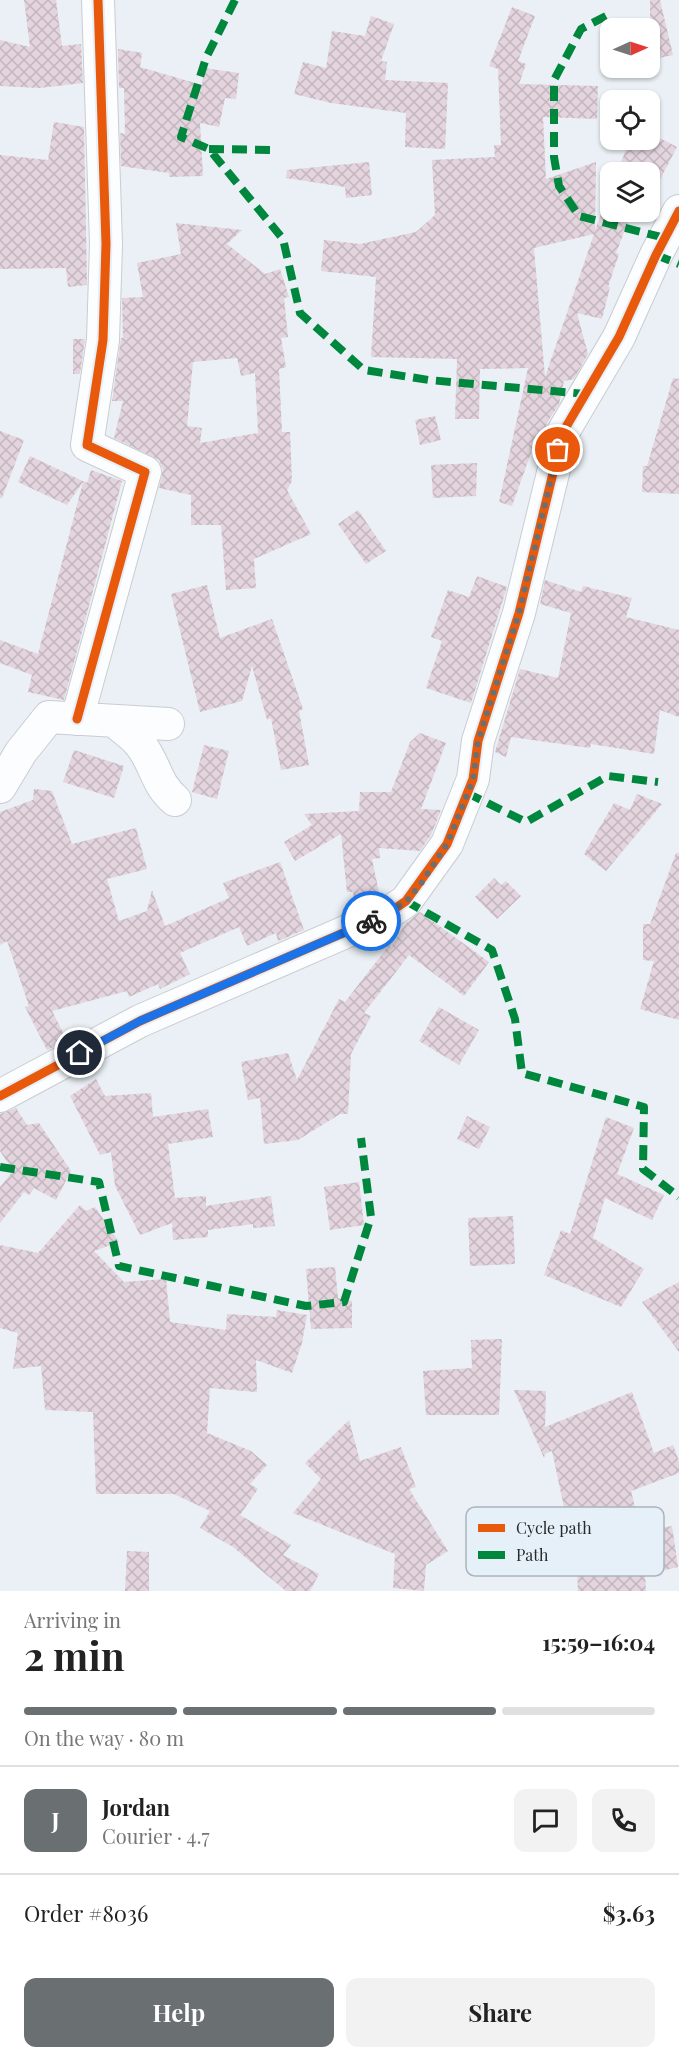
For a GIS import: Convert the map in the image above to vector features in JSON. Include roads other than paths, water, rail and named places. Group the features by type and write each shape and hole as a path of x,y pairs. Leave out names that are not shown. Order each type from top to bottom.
{"street":[{"path":"77,718 145,472 87,445 103,340 106,244 98,0"},
{"path":"0,1096 140,1021 387,914 406,902 422,882 447,844 473,780 478,741 519,613 563,432 619,337 656,255 679,212"},
{"path":"0,787 21,752 49,717 168,724"},
{"path":"114,721 139,743 153,765 161,789 175,801"}]}
